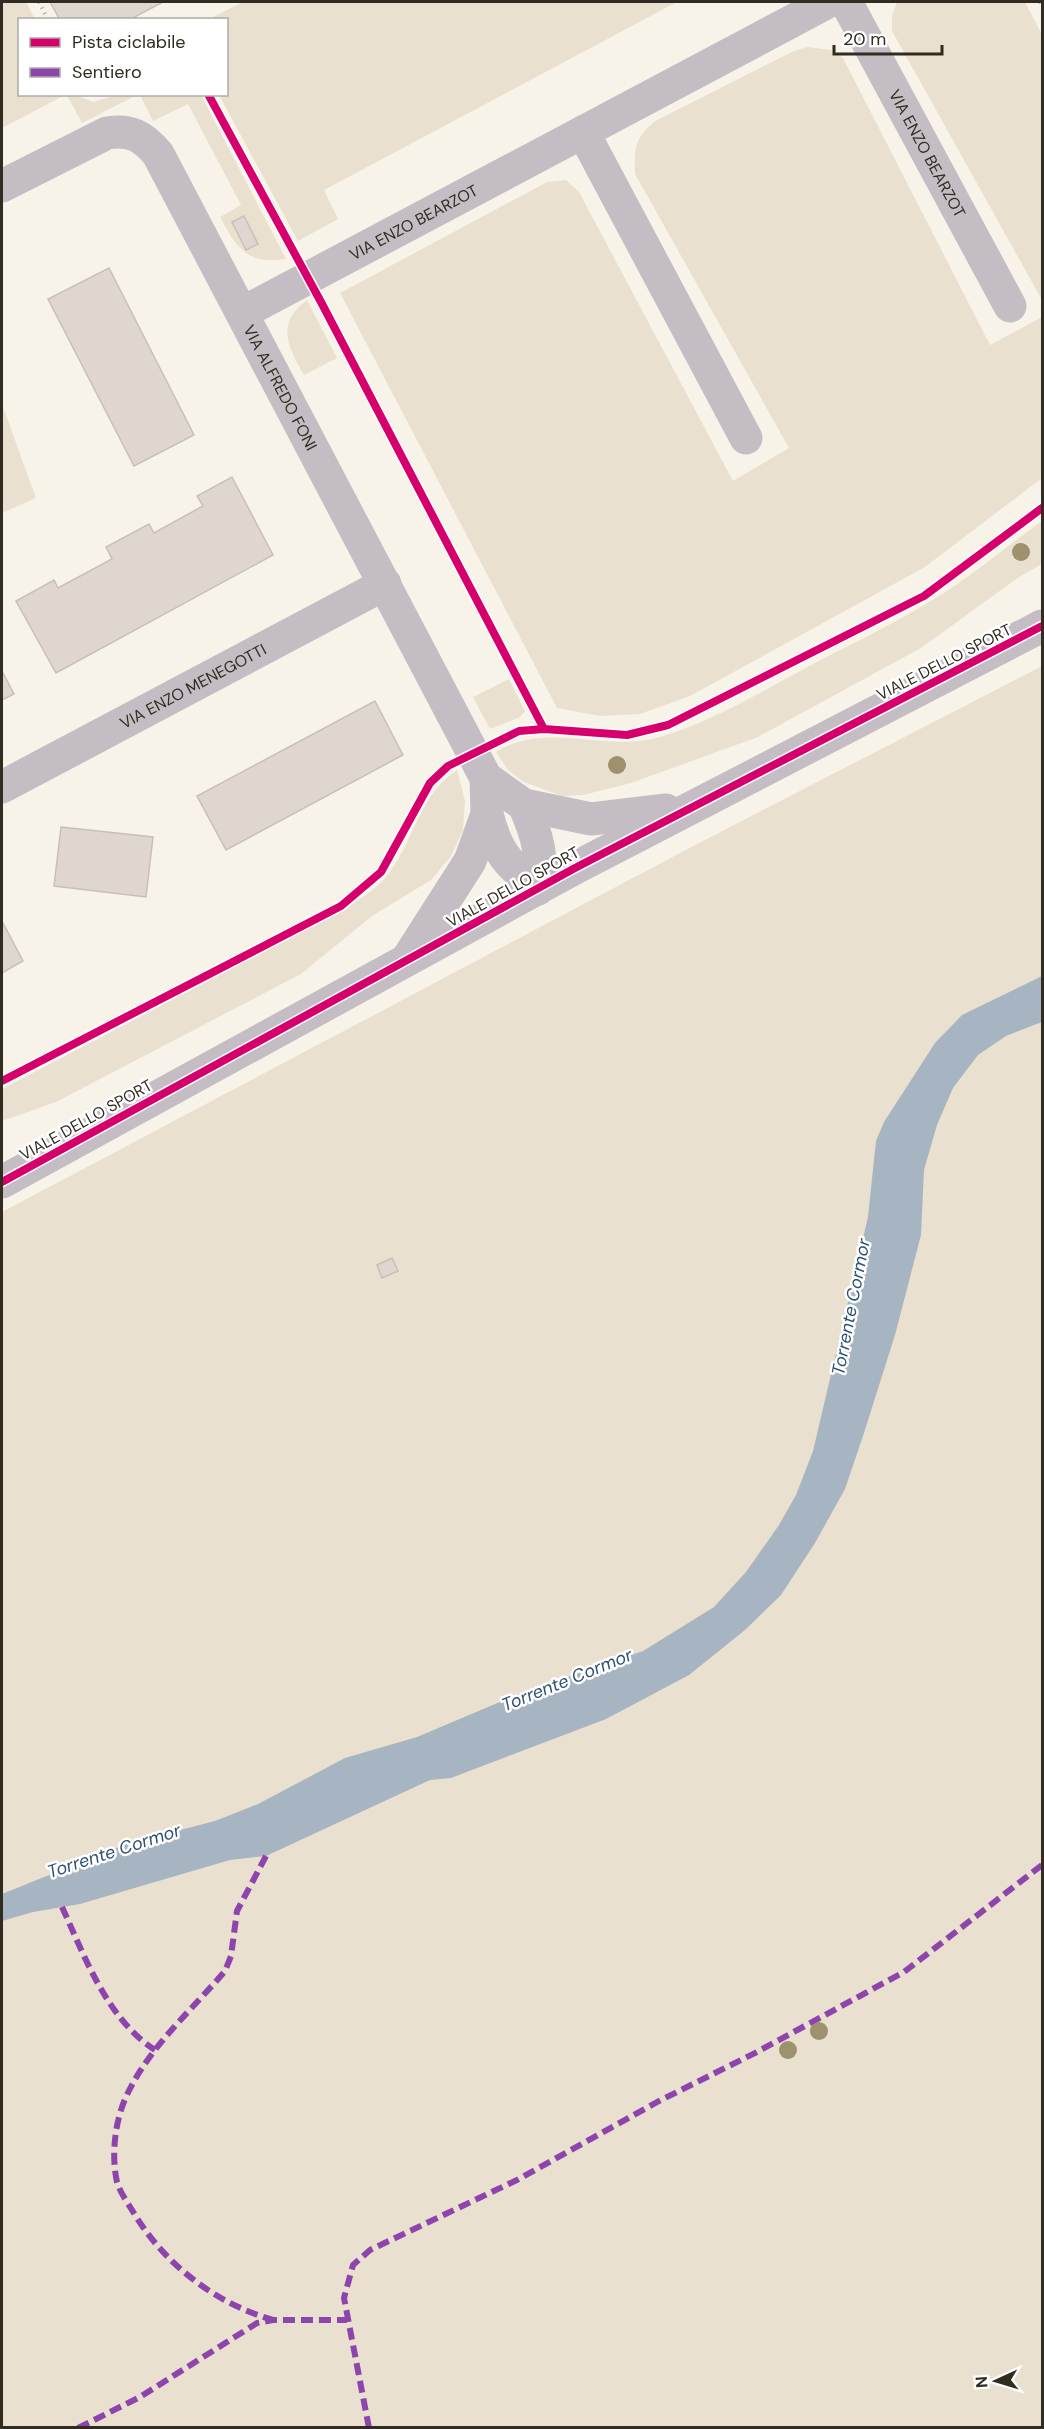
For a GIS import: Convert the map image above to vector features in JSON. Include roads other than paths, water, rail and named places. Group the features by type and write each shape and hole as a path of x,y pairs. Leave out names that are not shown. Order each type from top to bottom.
{"street":[{"name":"VIA ENZO BEARZOT","path":"242,313 828,2"},
{"name":"VIA ENZO BEARZOT","path":"846,2 1010,306"},
{"name":"VIA ALFREDO FONI","path":"2,186 107,133 124,130 136,134 148,142 158,154 474,760 494,842 508,863 538,888"},
{"path":"583,132 746,438"},
{"name":"VIA ENZO MENEGOTTI","path":"2,786 384,584"},
{"name":"VIALE DELLO SPORT","path":"2,1182 538,888 1042,626"},
{"name":"VIA ALFREDO FONI","path":"474,760 524,805 591,819 625,817 694,805"},
{"path":"524,805 535,829 542,866 538,888"},
{"name":"VIA ALFREDO FONI","path":"405,962 450,896 470,861 487,814"}],"water":[{"name":"Torrente Cormor","path":"1042,976 1042,1022 1006,1036 978,1055 953,1088 937,1125 924,1170 921,1235 895,1335 845,1489 815,1543 781,1595 745,1630 689,1675 606,1719 451,1778 430,1780 266,1856 230,1860 80,1904 33,1912 2,1921 2,1894 126,1844 215,1821 258,1804 345,1758 417,1737 521,1693 643,1651 714,1607 746,1572 779,1525 796,1495 813,1451 868,1217 876,1141 884,1122 935,1043 962,1015"}]}
